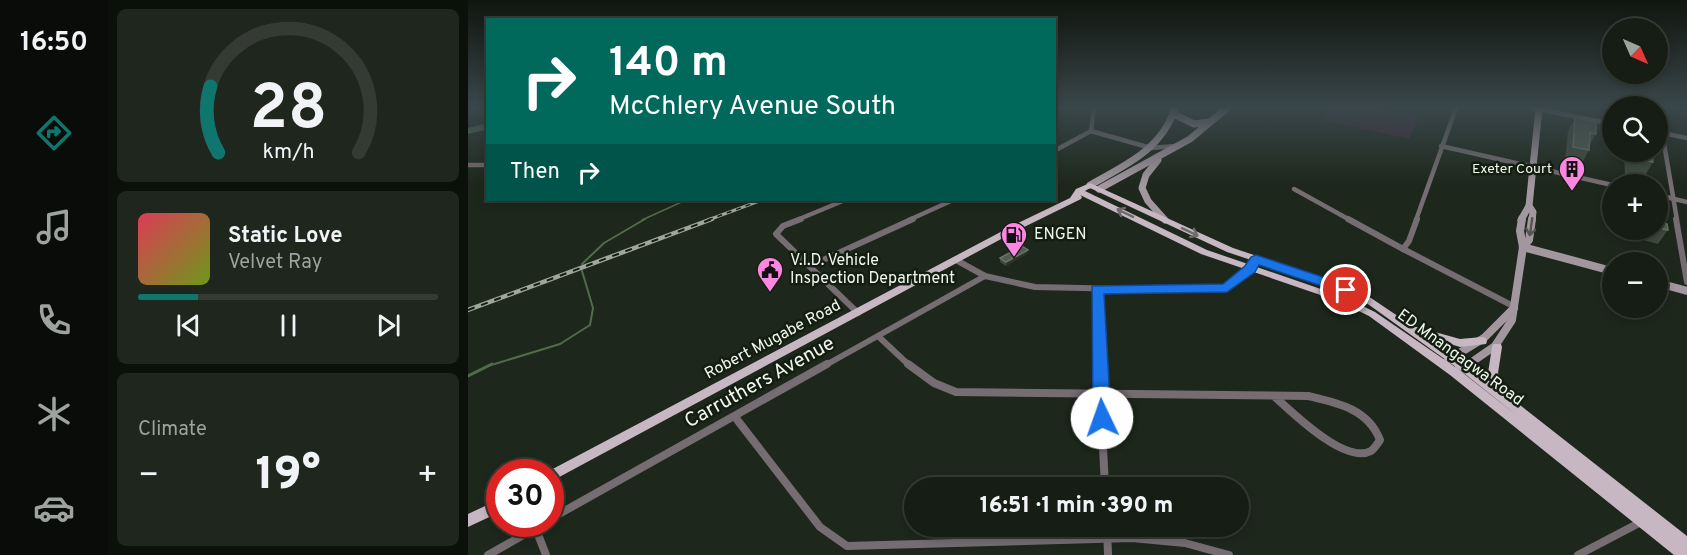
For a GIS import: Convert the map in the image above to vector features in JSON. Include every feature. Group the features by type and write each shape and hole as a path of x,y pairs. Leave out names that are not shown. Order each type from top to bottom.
{"main road":[{"path":"1095,187 1151,148 1163,134"},
{"name":"Robert Mugabe Road","path":"564,470 1095,187 1160,157 1195,134"},
{"path":"1459,370 1497,347 1510,331 1523,247 1529,240 1533,212 1529,206 1534,134"},
{"path":"1160,157 1146,175 1142,188 1148,201 1165,220"},
{"name":"ED Mnangagwa Road","path":"1095,187 1253,264 1357,306 1446,360"},
{"name":"ED Mnangagwa Road","path":"1080,195 1195,248 1346,290 1368,300 1409,327 1446,360 1647,519 1687,544"},
{"path":"1523,247 1602,268"},
{"path":"1668,286 1687,291"},
{"path":"1446,360 1472,350 1515,307"},
{"path":"1409,327 1460,343 1482,341"},
{"path":"1497,347 1493,373 1510,404"},
{"name":"ED Mnangagwa Road","path":"1459,370 1510,404 1647,519 1685,555"},
{"path":"468,521 486,512"}],"street":[{"path":"1056,151 1086,134"},
{"path":"1101,134 1151,148 1179,145"},
{"path":"1403,249 1409,241 1446,134"},
{"path":"1668,134 1687,138"},
{"path":"1441,146 1602,182"},
{"path":"1666,162 1687,282"},
{"path":"468,165 486,165"},
{"path":"1294,189 1515,307"},
{"path":"1668,197 1687,202"},
{"path":"843,201 783,226 776,234 858,313"},
{"path":"810,266 951,201"},
{"path":"956,260 985,276 1035,287 1096,290 1219,289 1233,285 1253,264"},
{"name":"Carruthers Avenue","path":"564,511 985,276"},
{"path":"1096,290 1105,477"},
{"path":"879,337 923,377 936,386 956,392 1101,396 1308,396 1354,410 1369,420 1378,431 1380,440 1378,445 1367,452 1354,452 1335,447 1275,397"},
{"path":"735,417 820,527 848,546 1108,538 1186,543 1213,548 1229,555"},
{"path":"1578,555 1647,519"},
{"path":"488,555 518,537"},
{"path":"541,537 546,555"},
{"path":"1108,538 1108,555"}],"shaded area":[{"path":"1386,134 1411,134 1409,139"}],"building":[{"path":"1574,134 1590,134 1589,150 1573,147"},
{"path":"1022,246 1028,250 1006,262 1000,258"}],"waterway":[{"path":"642,220 684,201"},
{"path":"582,264 604,243 645,219"},
{"path":"488,366 560,344 590,325 593,308 582,271"},
{"path":"488,366 492,364"},
{"path":"468,376 488,366"}],"railway":[{"path":"708,220 759,201"},
{"path":"468,310 712,219"}],"place":[{"name":"Exeter Court","path":"1572,192"},
{"name":"ENGEN","path":"1014,258"},
{"name":"V.I.D. Vehicle Inspection Department","path":"770,293"}],"route":[{"path":"1102,418 1096,290 1227,288 1250,269 1256,260 1346,290"}]}
